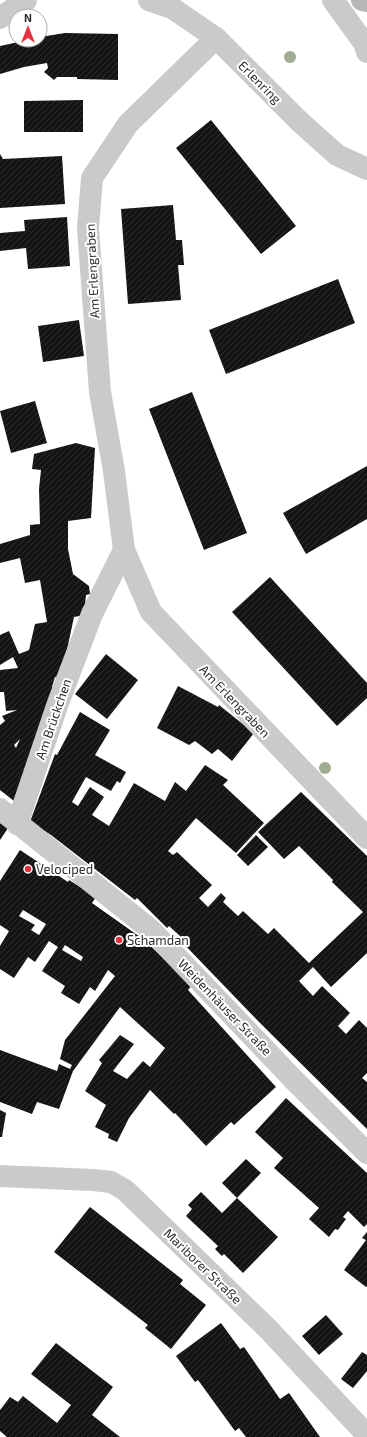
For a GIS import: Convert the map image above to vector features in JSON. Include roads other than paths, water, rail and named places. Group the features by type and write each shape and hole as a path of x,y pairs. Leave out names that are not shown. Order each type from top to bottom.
{"main road":[{"path":"362,0 367,1"}],"street":[{"path":"0,1 13,0"},
{"path":"0,18 26,0"},
{"name":"Erlenring","path":"149,0 172,8 216,38 299,121 337,155 367,168"},
{"path":"333,0 364,43 367,52"},
{"name":"Am Erlengraben","path":"216,38 128,124 92,178 88,228 100,386 114,471 124,550 150,612 367,838"},
{"name":"Am Brückchen","path":"17,824 58,703 92,614 124,550"},
{"name":"Weidenhäuser Straße","path":"0,809 151,930 294,1080 367,1153"},
{"name":"Mariborer Straße","path":"0,1176 111,1182 125,1190 269,1330 367,1435"}],"place":[{"name":"Velociped","path":"28,869"},
{"name":"Schamdan","path":"119,940"}]}
